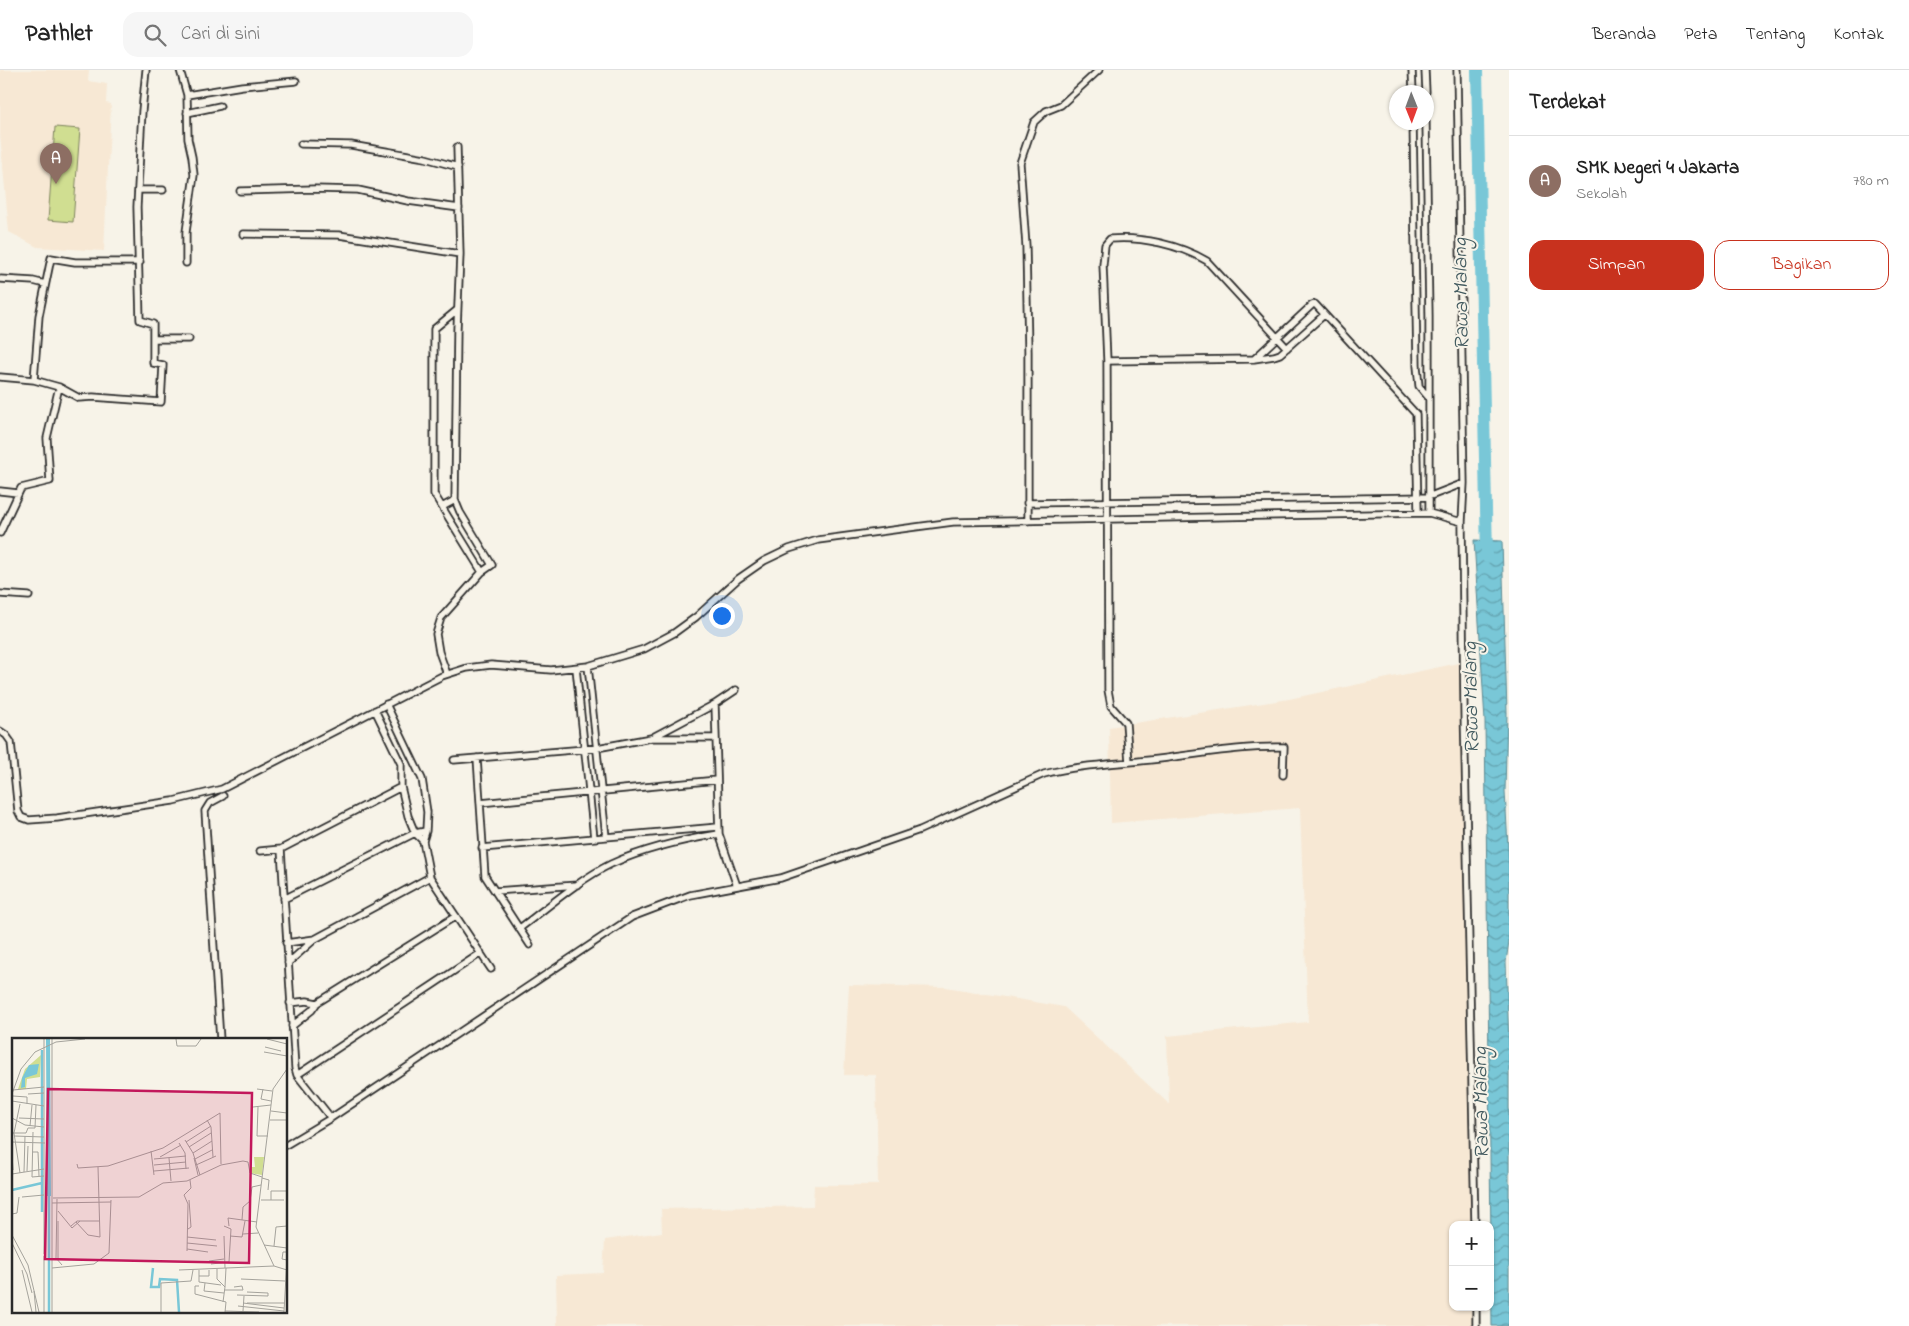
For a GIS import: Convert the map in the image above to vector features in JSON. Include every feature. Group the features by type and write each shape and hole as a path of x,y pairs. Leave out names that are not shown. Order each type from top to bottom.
{"street":[{"path":"0,377 34,380 59,387 79,398 93,397 161,402 163,365 152,363 153,324 140,320 138,190 146,70"},
{"path":"173,70 180,70 187,95 188,139 194,175 186,232 186,263"},
{"path":"1029,521 1026,246 1020,163 1034,122 1048,109 1061,105 1099,70"},
{"path":"1412,70 1412,85"},
{"path":"1425,70 1426,85"},
{"path":"1457,70 1464,483 1462,522 1464,720 1475,1221"},
{"path":"187,95 242,86 296,81"},
{"path":"187,113 220,106"},
{"path":"1413,130 1417,366 1419,386 1429,398"},
{"path":"1426,130 1430,315 1429,513"},
{"path":"302,144 351,145 425,158 458,167"},
{"path":"447,674 439,652 436,634 441,618 482,572 492,565 460,512 455,500 457,310 460,254 457,146"},
{"path":"138,190 163,190"},
{"path":"240,191 358,190 408,201 459,208"},
{"path":"243,234 338,235 460,254"},
{"path":"1129,762 1126,723 1111,706 1108,690 1107,361 1103,265 1105,245 1110,239 1136,238 1191,252 1207,261 1287,348"},
{"path":"34,380 39,316 52,257 75,262 140,262"},
{"path":"0,279 33,281 45,284"},
{"path":"1254,359 1315,304 1416,414 1418,513"},
{"path":"457,310 434,329 434,494 482,572"},
{"path":"1107,361 1254,359 1274,356 1287,348 1324,316"},
{"path":"152,339 189,339"},
{"path":"0,491 19,492 50,481 47,438 59,387"},
{"path":"1029,503 1428,497 1464,483"},
{"path":"0,533 19,492"},
{"path":"442,507 455,500"},
{"path":"0,731 11,742 18,811 22,817 29,820 39,820 101,812 173,800 222,789 447,674 491,664 551,670 576,668 644,649 674,633 696,617 738,579 764,561 789,549 818,540 953,522 1429,513 1462,522"},
{"path":"0,594 28,596"},
{"path":"588,666 606,837"},
{"path":"576,668 594,838"},
{"path":"651,738 715,704 736,690"},
{"path":"386,704 422,779 426,798 426,831 423,841 430,877 491,969"},
{"path":"715,704 718,827 736,886"},
{"path":"375,710 401,764 401,787 408,816 416,833 423,841"},
{"path":"454,760 597,748 651,738 716,738"},
{"path":"288,1144 331,1118 632,917 690,896 781,878 920,830 1044,774 1055,771 1100,764 1250,748 1284,747 1283,775"},
{"path":"477,758 484,876 530,945"},
{"path":"401,764 413,759"},
{"path":"480,804 718,780"},
{"path":"260,851 281,849 401,787"},
{"path":"220,1038 205,810 210,803 223,796"},
{"path":"482,848 718,827"},
{"path":"284,899 416,833 426,831"},
{"path":"520,928 579,884 610,865 637,853 665,844 719,834"},
{"path":"281,849 295,1068 297,1075 331,1118"},
{"path":"288,963 315,940 430,877"},
{"path":"495,891 579,884"},
{"path":"292,1026 312,1010 317,1003 456,916"},
{"path":"286,943 315,940"},
{"path":"297,1075 481,953"},
{"path":"290,1002 307,1001 317,1003"},
{"path":"1476,1311 1476,1326"}],"shaded area":[{"path":"0,70 89,70 88,81 107,84 106,103 111,104 104,251 37,247 9,232 0,135"},
{"path":"1463,662 1478,1221 1449,1221 1449,1311 1480,1311 1481,1326 557,1326 556,1275 603,1273 605,1240 662,1232 661,1209 813,1206 814,1185 878,1185 876,1075 844,1075 849,985 946,987 1064,1007 1169,1104 1167,1036 1308,1022 1300,808 1111,823 1109,727 1289,699"}],"green space":[{"path":"55,127 80,129 73,222 48,220"}],"water":[{"path":"1474,540 1502,541 1507,713 1505,791 1509,866 1509,941 1506,962 1509,1045 1509,1326 1492,1326 1492,1311 1494,1311 1494,1221 1491,1221 1485,721"}],"waterway":[{"name":"Rawa Malang","path":"1477,70 1487,557"}],"place":[{"name":"SMK Negeri 4 Jakarta","path":"56,184"}]}
